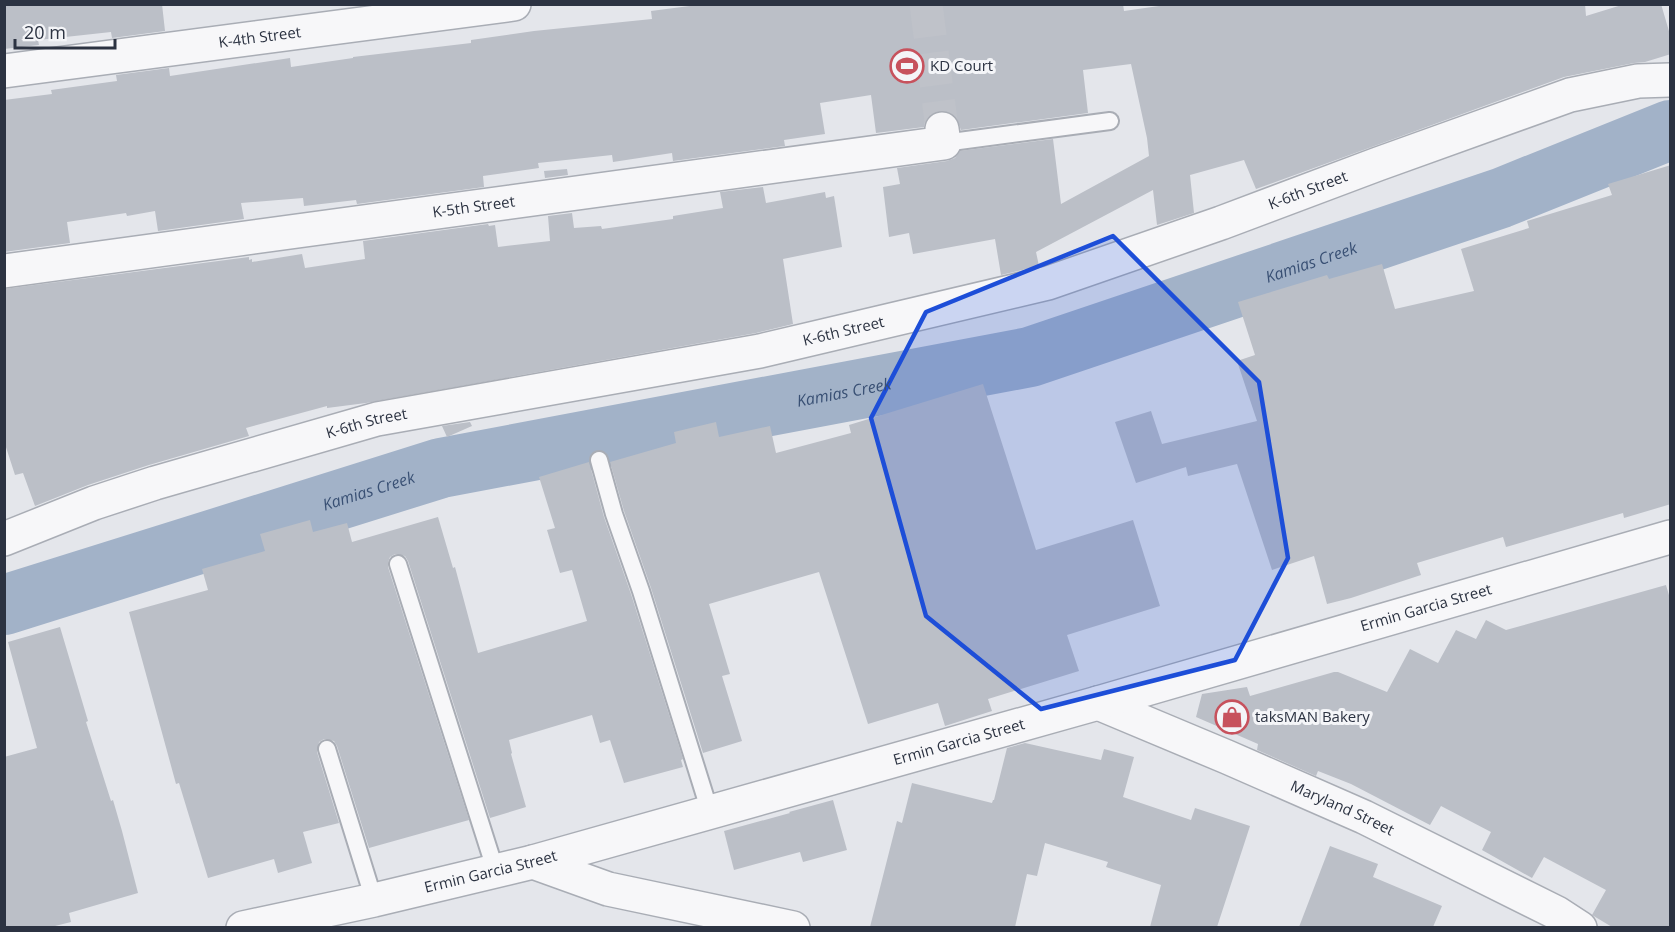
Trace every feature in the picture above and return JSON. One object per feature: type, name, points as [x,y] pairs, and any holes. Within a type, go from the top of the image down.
[{"type":"street","name":"K-4th Street","points":[[4,71],[514,4]]},
{"type":"street","name":"K-6th Street","points":[[4,539],[94,503],[155,483],[378,419],[760,351],[1048,283],[1221,223],[1570,95],[1638,81],[1671,80]]},
{"type":"street","name":"K-5th Street","points":[[4,271],[943,136]]},
{"type":"street","name":"Ermin Garcia Street","points":[[243,927],[374,900],[533,862],[1098,703],[1671,537]]},
{"type":"street","name":"Maryland Street","points":[[1098,703],[1364,818],[1557,913],[1580,927]]},
{"type":"street","points":[[533,862],[608,889],[793,927]]},
{"type":"lane","points":[[943,136],[1110,121]]},
{"type":"lane","points":[[599,460],[614,514],[641,591],[710,812]]},
{"type":"lane","points":[[398,564],[496,872]]},
{"type":"lane","points":[[327,748],[374,900]]},
{"type":"highlighted area","points":[[1113,236],[1259,382],[1288,558],[1235,660],[1041,709],[926,616],[871,418],[926,312]]},
{"type":"building","points":[[4,4],[162,4],[165,31],[112,38],[111,32],[38,40],[39,45],[4,49]]},
{"type":"building","points":[[705,4],[1123,4],[1124,11],[1173,4],[1585,4],[1586,16],[1625,4],[1661,4],[1671,38],[1671,54],[1645,62],[1564,77],[1256,189],[1244,160],[1190,175],[1194,213],[1157,225],[1153,190],[1036,252],[1039,266],[1001,275],[995,239],[913,254],[909,233],[889,237],[883,187],[900,184],[897,168],[947,161],[955,158],[960,151],[1053,139],[1061,204],[1149,156],[1131,64],[1083,70],[1088,113],[961,130],[956,117],[948,111],[940,110],[930,115],[924,127],[876,133],[871,95],[820,103],[825,134],[784,140],[785,146],[673,161],[672,153],[613,162],[612,155],[538,163],[539,168],[483,176],[484,187],[357,204],[356,200],[304,206],[303,198],[241,203],[244,219],[158,231],[155,211],[127,216],[126,213],[67,222],[70,243],[4,252],[4,100],[52,94],[51,90],[117,81],[116,75],[169,68],[170,76],[290,58],[291,67],[471,43],[471,40],[534,31],[652,19],[651,11]]},
{"type":"building","points":[[1671,165],[1671,504],[1624,518],[1623,513],[1506,547],[1503,537],[1417,563],[1421,575],[1327,604],[1314,556],[1272,570],[1237,464],[1188,476],[1186,467],[1136,483],[1115,422],[1151,411],[1162,444],[1257,421],[1237,361],[1255,355],[1238,302],[1327,275],[1329,279],[1382,264],[1395,309],[1474,291],[1461,249],[1529,228],[1527,221],[1612,195],[1608,184]]},
{"type":"building","points":[[567,169],[568,175],[545,178],[544,171]]},
{"type":"building","points":[[763,187],[766,203],[825,192],[826,198],[834,196],[842,247],[783,259],[793,324],[756,333],[366,403],[327,408],[327,406],[246,428],[249,436],[149,465],[88,485],[35,506],[23,473],[15,475],[4,441],[4,289],[249,257],[252,262],[302,254],[305,268],[365,259],[363,241],[488,224],[489,226],[495,225],[498,247],[550,241],[548,216],[572,213],[574,228],[601,226],[602,229],[673,219],[673,216],[723,208],[720,192]]},
{"type":"building","points":[[983,384],[1036,550],[1133,520],[1160,606],[1067,635],[1079,671],[988,699],[992,711],[945,726],[938,703],[868,724],[819,572],[709,604],[730,674],[722,676],[742,741],[703,753],[610,462],[676,443],[674,432],[716,422],[719,437],[770,426],[776,453],[851,433],[849,425]]},
{"type":"building","points":[[470,422],[472,426],[447,437],[442,426]]},
{"type":"building","points":[[589,462],[604,517],[683,759],[681,760],[683,767],[624,783],[610,740],[600,743],[592,715],[509,740],[526,807],[490,818],[408,561],[405,556],[395,554],[390,557],[388,567],[469,820],[369,848],[337,746],[334,741],[324,739],[319,742],[317,752],[339,823],[303,832],[312,863],[278,873],[274,859],[208,878],[179,783],[176,784],[129,612],[208,590],[202,569],[265,551],[260,534],[310,520],[313,532],[347,523],[352,542],[438,517],[453,568],[455,567],[478,653],[587,621],[572,570],[560,573],[547,530],[555,528],[539,477]]},
{"type":"building","points":[[1666,585],[1671,602],[1671,927],[1612,927],[1592,915],[1606,890],[1544,857],[1532,878],[1482,850],[1491,832],[1441,806],[1430,825],[1351,784],[1318,771],[1316,776],[1257,750],[1258,744],[1196,717],[1202,694],[1247,687],[1250,696],[1334,672],[1387,692],[1410,649],[1438,663],[1456,630],[1476,639],[1486,620],[1506,630]]},
{"type":"building","points":[[60,627],[88,721],[86,722],[111,801],[113,800],[138,893],[69,913],[71,922],[51,927],[4,927],[4,757],[37,748],[8,642]]},
{"type":"building","points":[[1025,743],[1101,760],[1104,749],[1134,757],[1123,797],[1191,820],[1195,808],[1250,826],[1217,927],[1150,927],[1161,885],[1106,867],[1108,862],[1045,843],[1037,876],[1027,874],[1015,927],[870,927],[897,821],[902,823],[912,783],[992,803],[1007,748]]},
{"type":"building","points":[[833,800],[847,850],[803,862],[800,852],[734,870],[724,831]]},
{"type":"building","points":[[1330,846],[1378,864],[1373,877],[1442,906],[1433,927],[1299,927]]},
{"type":"waterway","name":"Kamias Creek","points":[[4,605],[441,468],[1030,357],[1501,198],[1670,130]]},
{"type":"tunnel","points":[[926,4],[942,129]]},
{"type":"place","name":"KD Court","points":[[907,66]]},
{"type":"place","name":"taksMAN Bakery","points":[[1232,717]]}]
